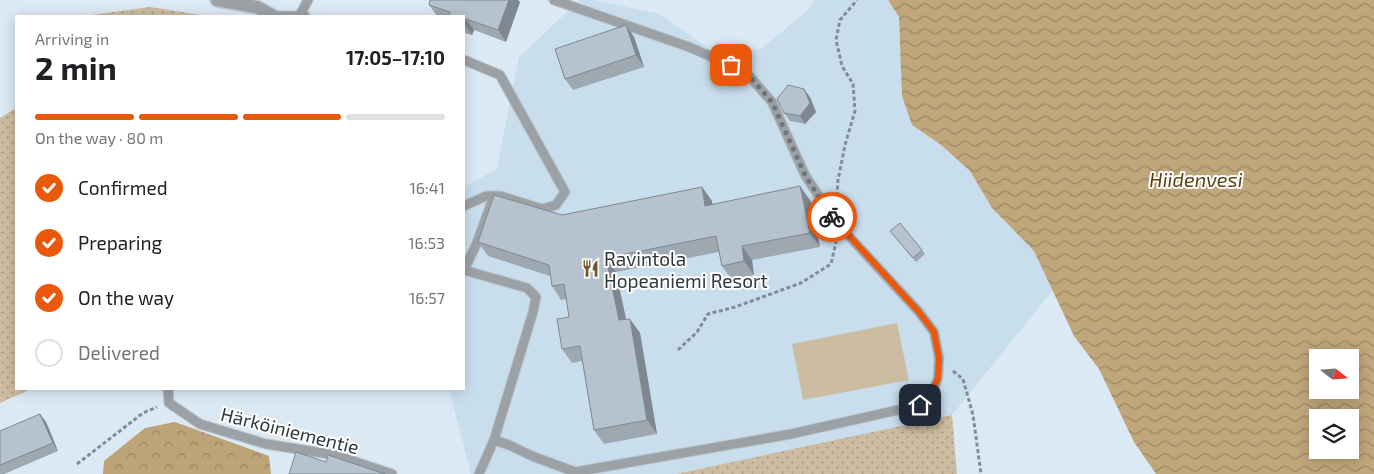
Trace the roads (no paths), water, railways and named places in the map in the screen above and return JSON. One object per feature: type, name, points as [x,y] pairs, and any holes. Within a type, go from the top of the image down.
[{"type":"street","points":[[218,0],[257,7],[270,15]]},
{"type":"lane","points":[[303,15],[308,0]]},
{"type":"lane","points":[[494,440],[575,472],[791,434],[920,405],[931,395],[938,378],[939,358],[934,332],[919,312],[836,222],[805,175],[772,102],[745,71],[688,47],[554,0]]},
{"type":"lane","points":[[465,60],[500,75],[565,192],[556,205],[542,209],[501,196],[486,196],[465,206]]},
{"type":"lane","points":[[465,268],[494,196]]},
{"type":"lane","points":[[465,270],[526,288],[536,297],[494,440],[479,474]]},
{"type":"lane","name":"Härköiniementie","points":[[168,390],[169,403],[200,424],[266,444],[335,455],[392,474]]},
{"type":"water","name":"Hiidenvesi","points":[[888,0],[1374,0],[1374,474],[1156,474],[1134,442],[1099,369],[1074,336],[1034,251],[992,208],[970,171],[940,144],[912,125],[902,96],[899,17]]},
{"type":"place","name":"Ravintola Hopeaniemi Resort","points":[[590,269]]}]
